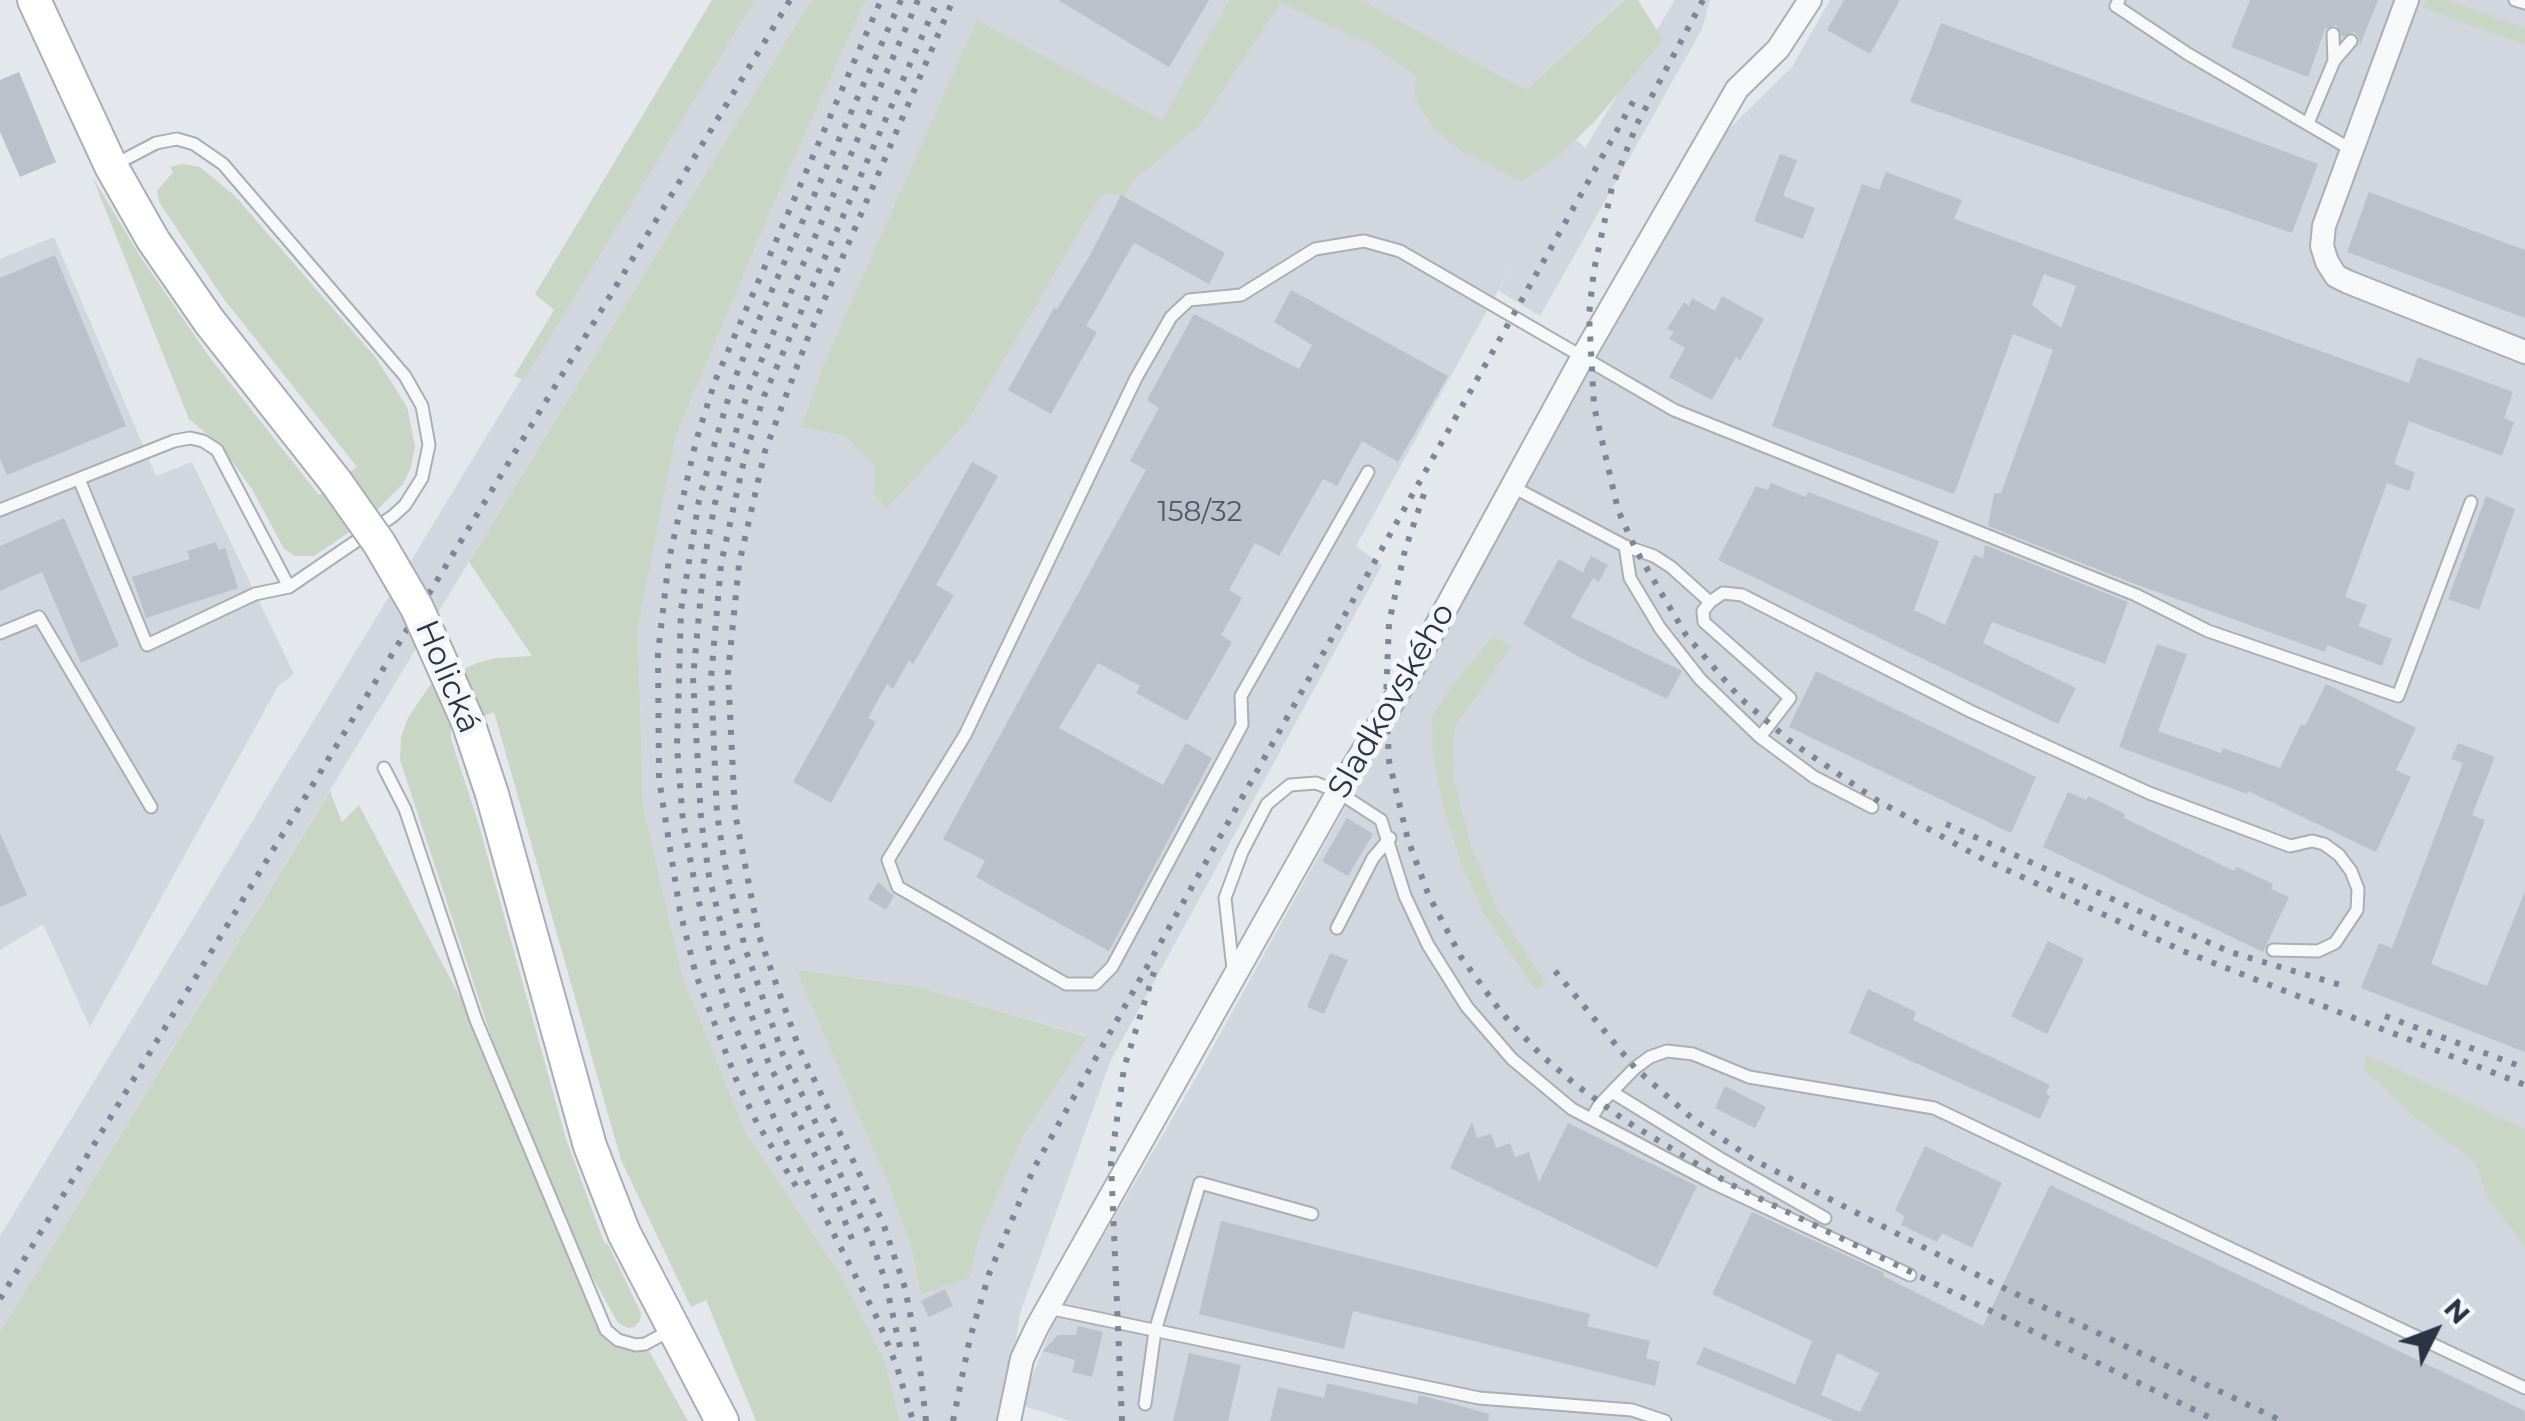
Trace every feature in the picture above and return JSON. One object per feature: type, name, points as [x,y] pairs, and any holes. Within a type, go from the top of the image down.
[{"type":"street","name":"Holická","points":[[34,0],[111,166],[178,278],[336,482],[379,544],[411,597],[450,676],[492,794],[590,1146],[624,1233],[722,1421]]},
{"type":"street","name":"Sladkovského","points":[[1009,1421],[1022,1359],[1048,1308],[1338,792],[1416,665],[1582,358],[1737,89],[1778,49],[1810,0]]},
{"type":"street","points":[[2406,0],[2324,226],[2322,246],[2336,276],[2525,352]]},
{"type":"lane","points":[[2118,0],[2116,6],[2188,54],[2352,150]]},
{"type":"lane","points":[[2515,0],[2525,4]]},
{"type":"lane","points":[[2333,34],[2334,61]]},
{"type":"lane","points":[[2308,124],[2334,61],[2351,41]]},
{"type":"lane","points":[[79,479],[147,645],[256,594],[289,587],[393,516],[422,478],[429,445],[422,406],[395,362],[242,183],[215,157],[186,140],[167,139],[111,166]]},
{"type":"lane","points":[[1368,472],[1241,696],[1242,725],[1112,967],[1095,984],[1066,984],[898,887],[888,860],[966,735],[1136,378],[1171,317],[1189,300],[1241,294],[1314,249],[1364,241],[1400,251],[1674,410],[2136,595],[2208,631],[2398,696],[2471,502]]},
{"type":"lane","points":[[0,510],[174,441],[203,440],[217,450],[289,587]]},
{"type":"lane","points":[[1512,487],[1625,546],[1654,556],[1671,566],[1710,602]]},
{"type":"lane","points":[[1625,546],[1630,578],[1660,628],[1700,679],[1760,737],[1814,777],[1872,807]]},
{"type":"lane","points":[[1760,737],[1790,698],[1704,622],[1702,612],[1723,593],[1742,595],[1970,711],[2149,794],[2290,846],[2312,841],[2324,844],[2339,855],[2350,871],[2358,889],[2358,910],[2335,943],[2318,950],[2274,950]]},
{"type":"lane","points":[[0,633],[39,617],[151,807]]},
{"type":"lane","points":[[384,768],[405,809],[476,1020],[606,1330],[618,1340],[636,1345],[674,1329]]},
{"type":"lane","points":[[1234,978],[1226,898],[1242,852],[1267,804],[1290,786],[1316,782],[1381,820],[1428,944],[1467,1006],[1512,1060],[1572,1109],[1712,1182],[1910,1275]]},
{"type":"lane","points":[[1336,928],[1372,858],[1390,838]]},
{"type":"lane","points":[[1591,1119],[1612,1092],[1650,1056],[1667,1051],[1693,1054],[1749,1076],[1934,1108],[2525,1388]]},
{"type":"lane","points":[[1612,1092],[1826,1218]]},
{"type":"lane","points":[[1145,1404],[1155,1331],[1200,1182],[1312,1214]]},
{"type":"lane","points":[[1048,1308],[1479,1398],[1632,1410],[1665,1421]]},
{"type":"shaded area","points":[[752,0],[811,0],[0,1332],[0,1236]]},
{"type":"shaded area","points":[[866,0],[1623,0],[1526,90],[1585,148],[1675,0],[1710,0],[1702,29],[1540,316],[1499,291],[1513,264],[1356,546],[1382,565],[1110,1062],[1020,1313],[1004,1421],[900,1421],[885,1361],[840,1274],[746,1132],[683,978],[643,805],[638,627],[676,436],[772,208]],"holes":[[[797,969],[923,988],[1086,1036],[1023,1137],[979,1237],[970,1278],[921,1293],[911,1248],[889,1186]]]},
{"type":"shaded area","points":[[1830,0],[2525,0],[2525,1421],[1071,1421],[1021,1405],[1054,1321],[1197,1076],[1450,617],[1726,132],[1792,67]]},
{"type":"shaded area","points":[[54,237],[156,476],[192,462],[294,674],[278,686],[90,1027],[43,924],[0,950],[0,259]]},
{"type":"green space","points":[[712,0],[755,0],[524,380],[514,376],[554,310],[535,294]]},
{"type":"green space","points":[[811,0],[866,0],[772,208],[676,436],[638,627],[643,805],[683,978],[746,1132],[840,1274],[885,1361],[900,1421],[756,1421],[706,1300],[691,1307],[621,1160],[494,712],[451,728],[451,739],[478,822],[566,1139],[604,1242],[641,1313],[634,1327],[618,1323],[589,1271],[492,1039],[400,760],[401,737],[408,718],[430,685],[477,663],[532,656],[469,562]]},
{"type":"green space","points":[[1229,0],[1361,0],[1526,90],[1624,0],[1638,0],[1663,40],[1595,121],[1562,153],[1522,182],[1461,151],[1434,129],[1415,99],[1416,76],[1375,47],[1281,3],[1200,125],[1134,180],[1125,196],[1102,193],[969,419],[886,509],[874,493],[874,464],[845,436],[801,427],[826,359],[977,20],[1162,120]]},
{"type":"green space","points":[[2426,0],[2447,0],[2525,28],[2525,45],[2423,8]]},
{"type":"green space","points":[[170,167],[200,167],[235,196],[376,358],[407,407],[415,446],[403,484],[367,520],[314,556],[295,556],[284,549],[252,489],[220,445],[189,419],[92,176],[140,256],[208,355],[319,495],[357,467],[223,298],[159,202],[157,191],[173,172]]},
{"type":"green space","points":[[1492,637],[1512,646],[1456,725],[1454,780],[1471,846],[1497,908],[1547,985],[1535,989],[1482,910],[1460,860],[1433,755],[1432,717]]},
{"type":"green space","points":[[330,791],[342,822],[359,805],[492,1058],[606,1330],[645,1344],[688,1421],[0,1421],[0,1332]]},
{"type":"green space","points":[[796,969],[923,988],[1087,1037],[1023,1137],[979,1237],[970,1278],[921,1294],[911,1248],[889,1186]]},
{"type":"green space","points":[[2367,1055],[2525,1129],[2525,1247],[2487,1196],[2474,1161],[2415,1117],[2364,1069]]},
{"type":"building","points":[[1058,0],[1209,0],[1169,67]]},
{"type":"building","points":[[1844,0],[1900,0],[1870,54],[1827,30]]},
{"type":"building","points":[[2250,0],[2378,0],[2360,45],[2354,32],[2342,37],[2336,25],[2325,29],[2308,77],[2231,47]]},
{"type":"building","points":[[1941,23],[2318,164],[2292,233],[1910,102]]},
{"type":"building","points":[[19,72],[56,162],[20,177],[0,132],[0,80]]},
{"type":"building","points":[[1780,154],[1797,160],[1783,196],[1815,208],[1803,239],[1754,221]]},
{"type":"building","points":[[1886,172],[1962,200],[1954,219],[2409,383],[2418,357],[2513,392],[2504,418],[2514,422],[2502,456],[2409,421],[2394,464],[2415,473],[2409,491],[2387,483],[2345,597],[2367,605],[2358,626],[2392,639],[2382,666],[2327,645],[2325,652],[1988,526],[1994,494],[2001,493],[2053,350],[2013,334],[1954,494],[1772,426],[1862,184],[1879,190]],"holes":[[[2044,274],[2076,286],[2061,328],[2032,305]]]},
{"type":"building","points":[[2369,192],[2525,250],[2525,318],[2347,252]]},
{"type":"building","points":[[1121,195],[1225,253],[1209,284],[1134,243],[1086,326],[1097,332],[1051,414],[1008,390],[1054,308],[1057,309],[1089,257]]},
{"type":"building","points":[[55,255],[126,426],[7,475],[0,459],[0,278]]},
{"type":"building","points":[[1291,290],[1448,376],[1398,462],[1362,441],[1337,486],[1323,479],[1279,556],[1255,543],[1229,590],[1242,598],[1221,635],[1232,642],[1187,721],[1136,693],[1140,686],[1098,663],[1059,728],[1163,785],[1186,743],[1212,758],[1109,951],[976,877],[985,861],[943,839],[1146,470],[1130,461],[1159,408],[1147,400],[1194,314],[1299,369],[1312,345],[1274,322]]},
{"type":"building","points":[[1722,296],[1764,319],[1740,361],[1736,357],[1712,400],[1669,377],[1685,348],[1669,339],[1674,332],[1667,329],[1684,302],[1689,306],[1692,298],[1715,311]]},
{"type":"building","points":[[972,462],[998,476],[936,585],[954,595],[913,664],[909,660],[893,689],[887,684],[868,718],[876,722],[831,803],[793,782]]},
{"type":"building","points":[[1771,483],[1806,497],[1808,492],[1939,541],[1914,610],[1945,625],[1974,555],[1983,558],[1985,545],[2128,602],[2105,664],[1992,622],[1983,643],[2076,688],[2058,724],[1718,560],[1756,486],[1768,490]]},
{"type":"building","points":[[2486,496],[2515,509],[2479,610],[2448,599]]},
{"type":"building","points":[[64,518],[119,646],[81,663],[42,572],[0,591],[0,546]]},
{"type":"building","points":[[216,542],[219,550],[225,548],[238,588],[146,618],[132,577],[190,559],[187,551]]},
{"type":"building","points":[[1591,556],[1608,565],[1599,582],[1593,578],[1571,617],[1682,671],[1667,699],[1579,657],[1523,624],[1559,559],[1585,574]]},
{"type":"building","points":[[2157,644],[2187,654],[2158,731],[2221,753],[2223,748],[2280,768],[2326,684],[2416,728],[2396,770],[2411,777],[2376,852],[2248,791],[2247,794],[2119,747]]},
{"type":"building","points":[[1816,671],[2036,777],[2011,833],[1789,727]]},
{"type":"building","points":[[2458,743],[2495,757],[2472,815],[2485,820],[2431,964],[2487,986],[2525,891],[2525,1052],[2361,988],[2379,943],[2392,948],[2463,763],[2451,759]]},
{"type":"building","points":[[2068,792],[2086,800],[2089,796],[2125,814],[2124,818],[2234,871],[2237,867],[2273,884],[2271,889],[2289,897],[2263,952],[2043,847]]},
{"type":"building","points":[[1347,818],[1373,834],[1348,876],[1322,861]]},
{"type":"building","points":[[0,833],[27,895],[0,907]]},
{"type":"building","points":[[878,882],[894,896],[886,910],[868,899]]},
{"type":"building","points":[[2048,941],[2084,959],[2047,1034],[2011,1016]]},
{"type":"building","points":[[1330,953],[1348,960],[1324,1014],[1307,1007]]},
{"type":"building","points":[[1868,989],[1916,1012],[1913,1020],[2050,1085],[2046,1093],[2050,1096],[2040,1119],[1849,1033]]},
{"type":"building","points":[[1725,1086],[1766,1107],[1755,1128],[1715,1108]]},
{"type":"building","points":[[1472,1122],[1477,1138],[1491,1134],[1496,1148],[1510,1143],[1515,1157],[1529,1152],[1539,1182],[1568,1123],[1697,1186],[1657,1268],[1450,1168]]},
{"type":"building","points":[[1925,1146],[2002,1183],[1972,1248],[1942,1233],[1937,1242],[1901,1225],[1905,1217],[1895,1210]]},
{"type":"building","points":[[2050,1185],[2525,1411],[2525,1421],[1834,1421],[1696,1364],[1704,1347],[1795,1384],[1812,1341],[1712,1294],[1752,1212],[1884,1273],[1883,1276],[1983,1326]],"holes":[[[1837,1353],[1879,1373],[1860,1412],[1821,1395]]]},
{"type":"building","points":[[1221,1221],[1590,1314],[1587,1326],[1650,1341],[1646,1358],[1660,1362],[1655,1386],[1353,1311],[1344,1349],[1199,1314]]},
{"type":"building","points":[[945,1289],[953,1306],[929,1317],[921,1301]]},
{"type":"building","points":[[1078,1326],[1103,1332],[1092,1377],[1072,1372],[1075,1360],[1043,1351],[1058,1335],[1076,1335]]},
{"type":"building","points":[[1189,1353],[1241,1365],[1228,1421],[1173,1421]]},
{"type":"building","points":[[1327,1383],[1417,1404],[1419,1395],[1489,1414],[1488,1421],[1270,1421],[1278,1387],[1324,1398]]},
{"type":"railway","points":[[0,1299],[790,0]]},
{"type":"railway","points":[[796,1186],[757,1123],[736,1079],[696,975],[680,911],[659,779],[658,653],[669,559],[696,441],[715,381],[881,0]]},
{"type":"railway","points":[[901,0],[760,317],[733,383],[716,439],[699,500],[681,610],[677,747],[683,822],[709,949],[727,1007],[774,1118],[878,1320],[913,1421]]},
{"type":"railway","points":[[852,1239],[831,1187],[769,1064],[726,945],[709,876],[701,819],[693,678],[704,562],[715,503],[748,391],[918,0]]},
{"type":"railway","points":[[900,1347],[885,1280],[869,1234],[783,1055],[745,948],[717,814],[711,678],[721,564],[745,456],[764,396],[938,0]]},
{"type":"railway","points":[[926,1421],[905,1288],[883,1223],[799,1048],[759,936],[735,813],[728,673],[739,564],[765,451],[807,340],[953,0]]},
{"type":"railway","points":[[1703,0],[1637,124],[1612,187],[1594,270],[1589,315],[1594,406],[1618,510],[1636,550],[1686,635],[1740,698],[1790,741],[1878,801],[1981,858],[2183,951],[2525,1085]]},
{"type":"railway","points":[[953,1421],[970,1338],[989,1274],[1034,1168],[1638,93]]},
{"type":"railway","points":[[1424,494],[1405,550],[1389,623],[1389,761],[1408,840],[1429,896],[1461,957],[1501,1012],[1576,1085],[1626,1121],[1730,1184],[2217,1421]]},
{"type":"railway","points":[[1946,824],[2230,952],[2344,986]]},
{"type":"railway","points":[[1555,971],[1635,1068],[1693,1119],[1754,1160],[1991,1282],[2282,1421]]},
{"type":"railway","points":[[1122,1421],[1111,1163],[1124,1068],[1154,972]]},
{"type":"railway","points":[[2385,1016],[2525,1068]]}]
